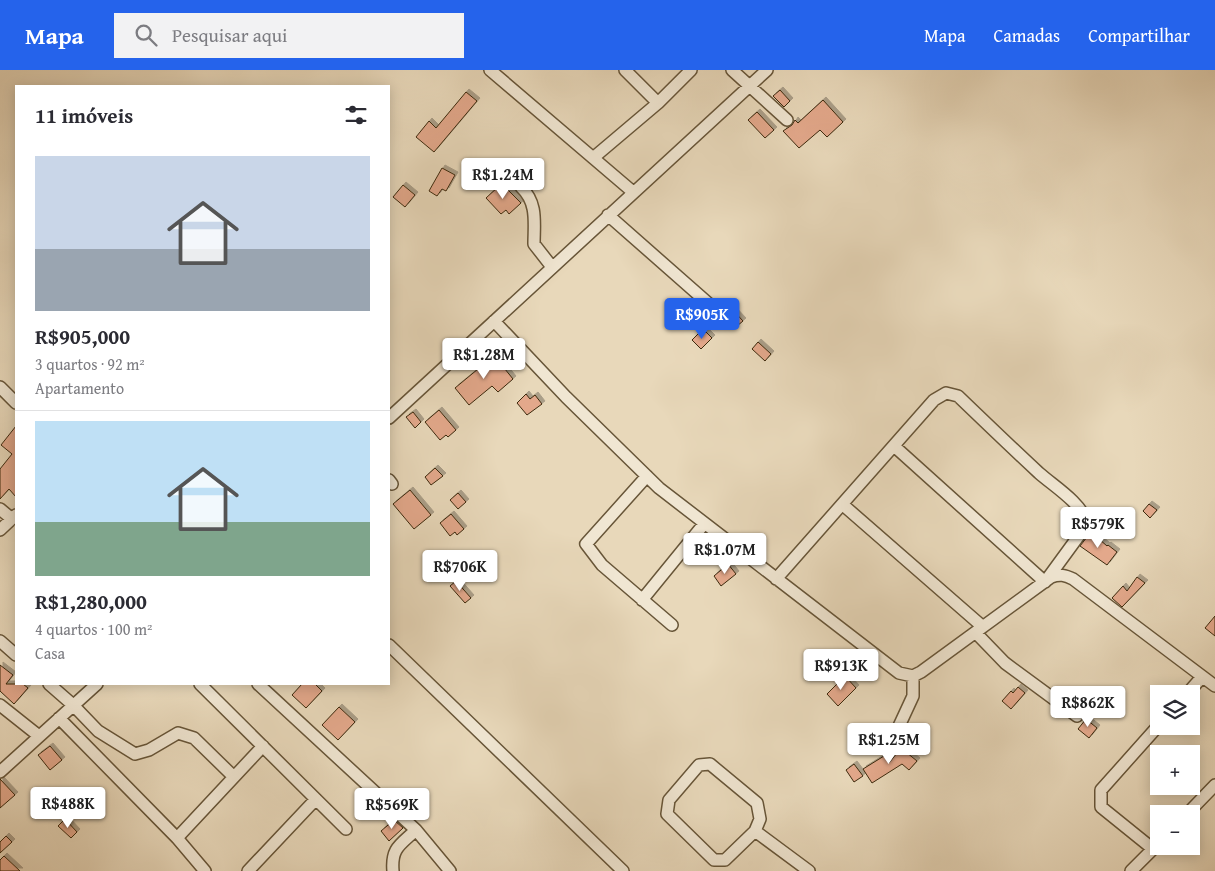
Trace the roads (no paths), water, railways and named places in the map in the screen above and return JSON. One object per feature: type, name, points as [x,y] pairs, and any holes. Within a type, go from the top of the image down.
[{"type":"street","points":[[490,70],[633,192]]},
{"type":"street","points":[[625,70],[658,103]]},
{"type":"street","points":[[593,158],[658,103],[691,70]]},
{"type":"street","points":[[732,70],[787,120]]},
{"type":"street","points":[[390,417],[767,70]]},
{"type":"street","points":[[521,187],[527,192],[533,206],[535,217],[534,244],[552,267]]},
{"type":"street","points":[[608,215],[717,311]]},
{"type":"street","points":[[494,321],[566,397],[659,488],[899,673],[913,676],[1058,574],[1073,579],[1215,686]]},
{"type":"street","points":[[0,387],[15,402]]},
{"type":"street","points":[[776,579],[934,400],[946,393],[958,396],[1085,515],[1087,522],[1083,530],[1045,582]]},
{"type":"street","points":[[894,446],[1045,582]]},
{"type":"street","points":[[647,476],[586,544],[602,566],[672,625]]},
{"type":"street","points":[[842,504],[979,630],[1005,664],[1077,716]]},
{"type":"street","points":[[0,509],[14,517],[0,530]]},
{"type":"street","points":[[642,600],[704,524]]},
{"type":"street","points":[[0,641],[15,654]]},
{"type":"street","points":[[390,646],[623,871]]},
{"type":"street","points":[[888,750],[913,696],[913,676]]},
{"type":"street","points":[[1195,685],[1202,677]]},
{"type":"street","points":[[50,685],[98,730],[135,754],[149,750],[178,733],[194,738],[234,777]]},
{"type":"street","points":[[0,772],[96,685]]},
{"type":"street","points":[[201,685],[346,829]]},
{"type":"street","points":[[259,685],[416,830],[450,871]]},
{"type":"street","points":[[0,705],[39,736]]},
{"type":"street","points":[[59,718],[177,838],[205,871]]},
{"type":"street","points":[[1150,735],[1101,790],[1101,807],[1150,842]]},
{"type":"street","points":[[177,838],[262,746]]},
{"type":"street","points":[[710,764],[757,803],[760,820],[755,831],[725,860],[714,860],[667,814],[669,800],[699,765],[710,764]]},
{"type":"street","points":[[1196,805],[1215,785]]},
{"type":"street","points":[[248,871],[316,799]]},
{"type":"street","points":[[393,871],[393,854],[416,830]]},
{"type":"street","points":[[755,831],[807,871]]},
{"type":"street","points":[[1131,871],[1150,852]]}]
